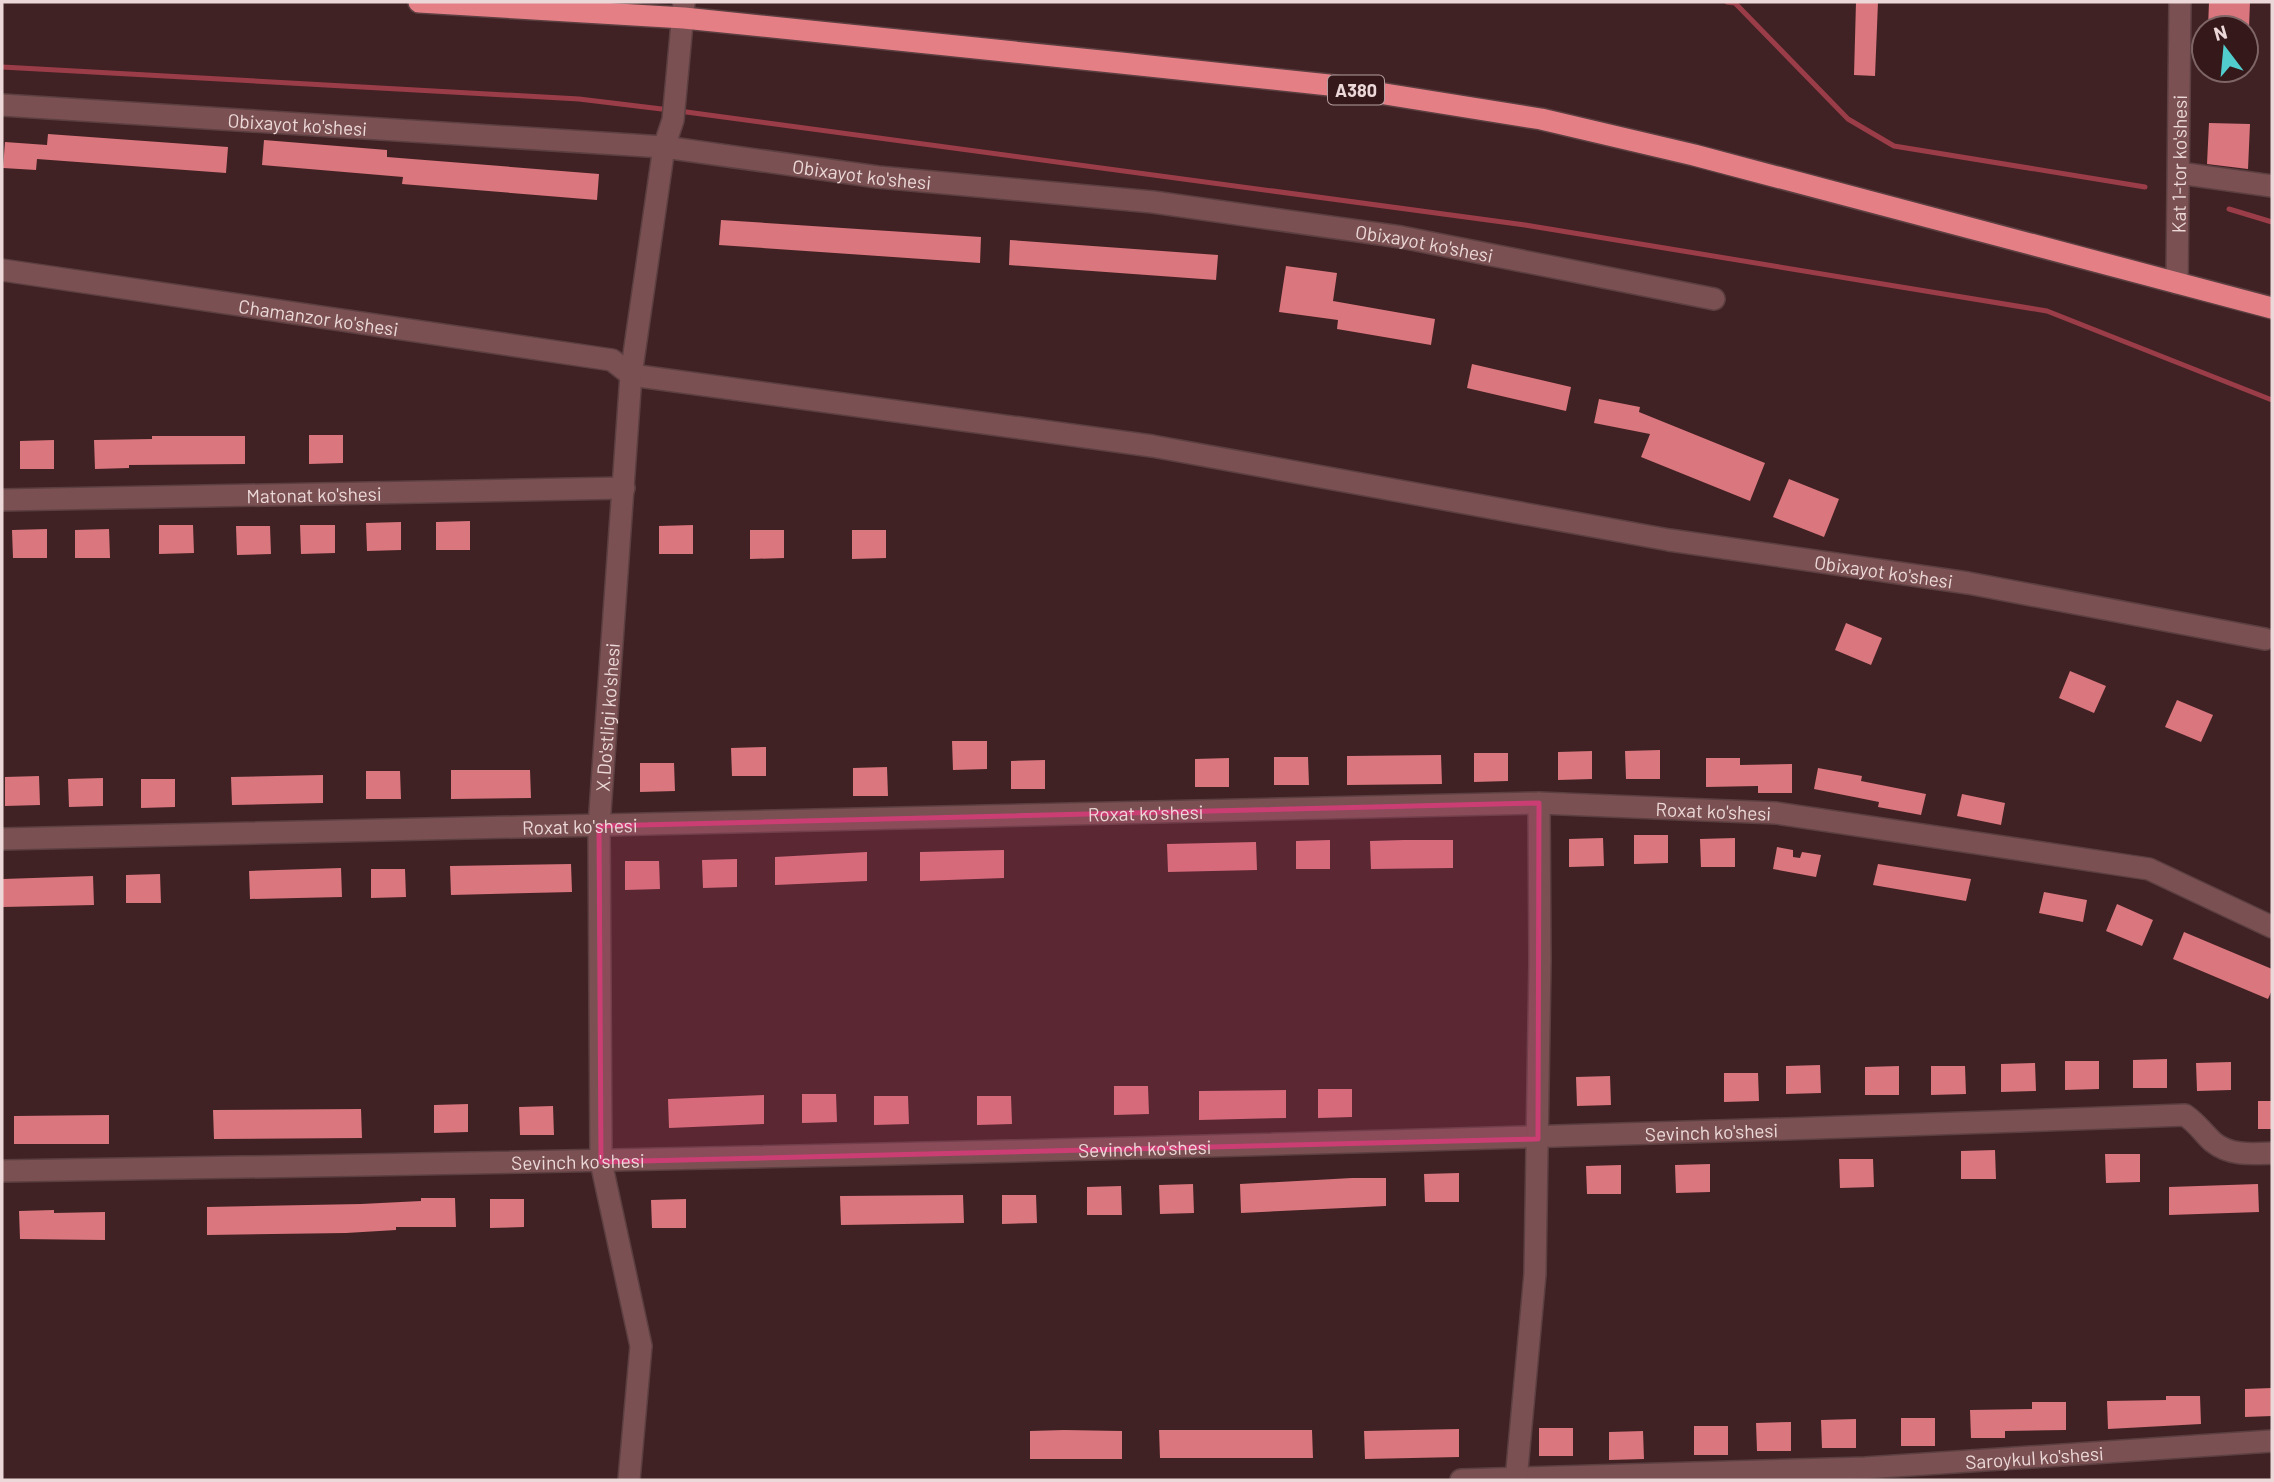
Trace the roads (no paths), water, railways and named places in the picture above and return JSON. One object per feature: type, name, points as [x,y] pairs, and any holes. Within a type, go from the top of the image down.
[{"type":"highway","name":"A380","points":[[419,2],[684,10],[1329,85],[1541,119],[1694,155],[2272,308]]},
{"type":"street","name":"Kat 1-tor ko'shesi","points":[[2177,283],[2180,2]]},
{"type":"street","name":"X.Do'stligi ko'shesi","points":[[628,1480],[641,1346],[601,1162],[599,826],[631,375],[664,147],[673,120],[684,10]]},
{"type":"street","name":"Obixayot ko'shesi","points":[[2,105],[664,147],[878,177],[1153,202],[1401,237],[1714,299]]},
{"type":"street","points":[[2179,173],[2272,186]]},
{"type":"street","name":"Chamanzor ko'shesi","points":[[2,270],[612,360],[631,375]]},
{"type":"street","name":"Obixayot ko'shesi","points":[[631,375],[1152,446],[1669,540],[1968,583],[2265,639]]},
{"type":"street","name":"Matonat ko'shesi","points":[[2,500],[624,488]]},
{"type":"street","points":[[1516,1480],[1535,1274],[1539,803]]},
{"type":"street","name":"Roxat ko'shesi","points":[[2,839],[1539,803],[1776,813],[2149,869],[2272,927]]},
{"type":"street","name":"Sevinch ko'shesi","points":[[2,1171],[601,1162],[1538,1139],[2185,1115],[2202,1127],[2213,1141],[2233,1153],[2272,1153]]},
{"type":"street","name":"Saroykul ko'shesi","points":[[1461,1480],[1865,1468],[2272,1441]]},
{"type":"waterway","points":[[1727,2],[1735,3],[1848,119],[1894,146],[2145,187]]},
{"type":"waterway","points":[[2,67],[579,99],[670,110]]},
{"type":"waterway","points":[[679,111],[1525,225],[2047,311],[2272,400]]},
{"type":"waterway","points":[[2229,209],[2272,222]]}]
